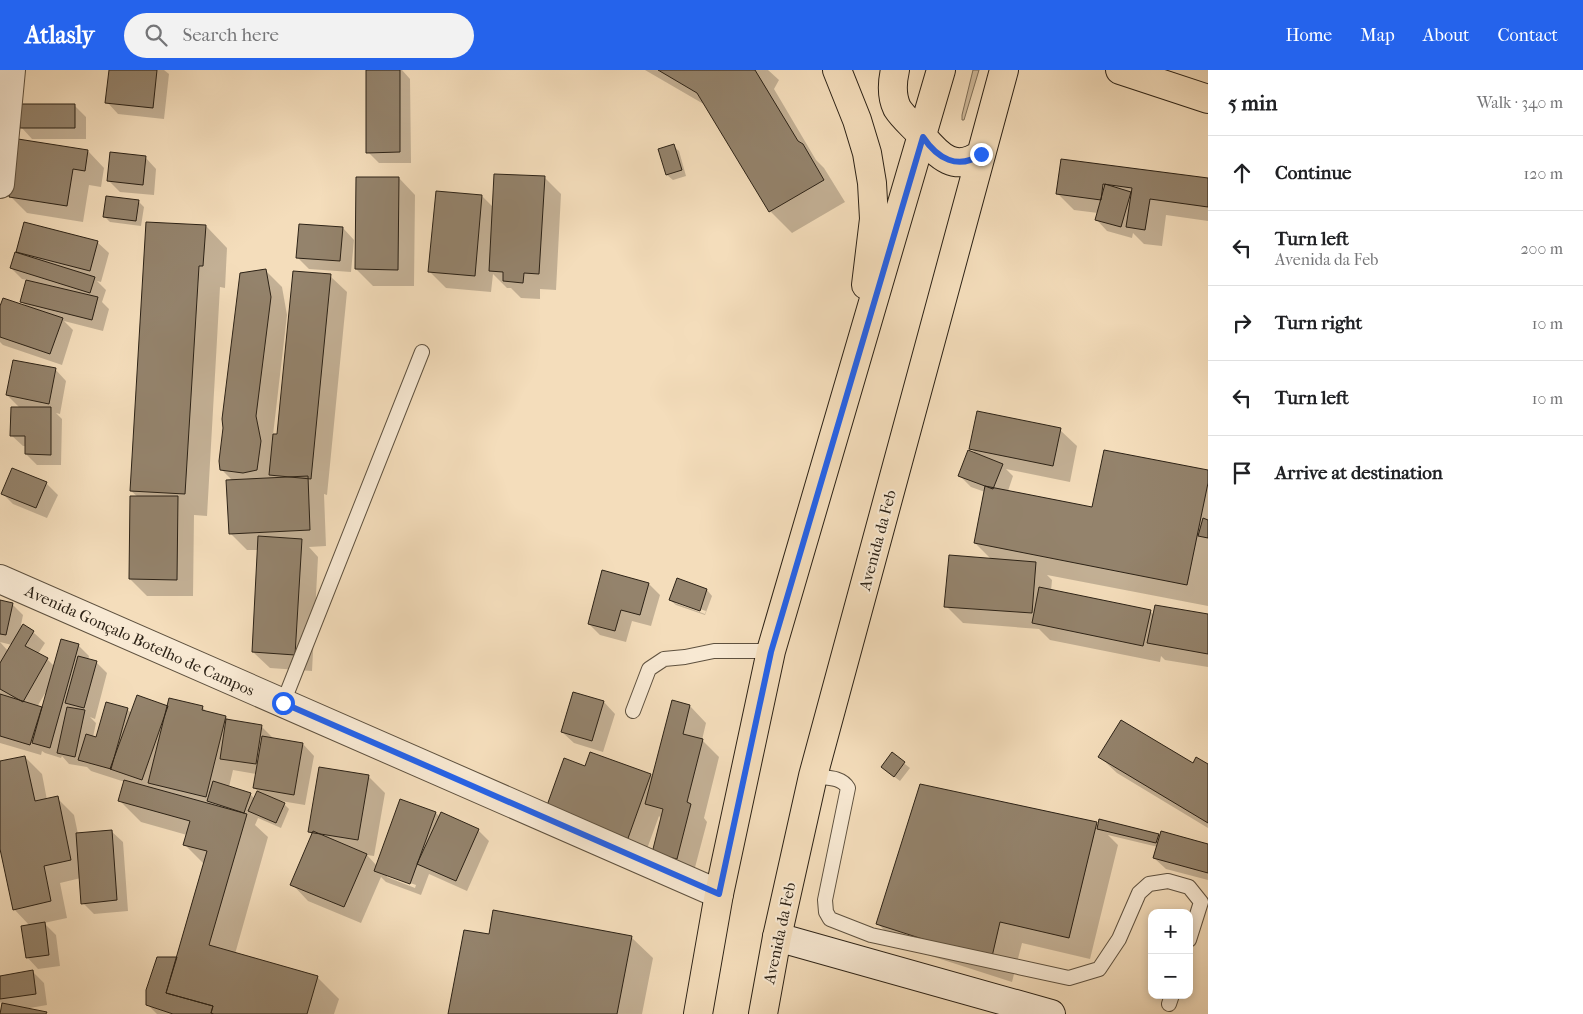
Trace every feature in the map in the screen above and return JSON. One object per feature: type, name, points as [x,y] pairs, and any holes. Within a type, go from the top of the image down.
[{"type":"main road","points":[[837,70],[867,153],[872,183],[874,219],[858,358]]},
{"type":"main road","points":[[895,70],[892,87],[896,107],[930,147],[946,160],[969,161],[981,154]]},
{"type":"main road","points":[[698,1014],[719,894],[771,652],[923,137],[941,70]]},
{"type":"main road","name":"Avenida da Feb","points":[[763,1014],[777,937],[812,776],[1004,70]]},
{"type":"main road","points":[[1120,70],[1208,99]]},
{"type":"street","points":[[0,184],[11,70]]},
{"type":"street","name":"Avenida Gonçalo Botelho de Campos","points":[[0,579],[719,894]]},
{"type":"street","points":[[777,937],[1051,1014]]},
{"type":"lane","points":[[283,703],[422,352]]},
{"type":"lane","points":[[633,711],[649,669],[664,659],[714,651],[771,652]]},
{"type":"lane","points":[[812,776],[840,779],[845,782],[848,788],[825,900],[826,912],[830,919],[871,935],[1069,978],[1099,970],[1119,939],[1140,893],[1149,884],[1168,881],[1189,886],[1201,902],[1193,927]]},
{"type":"shaded area","points":[[973,70],[979,70],[964,120],[962,120],[962,115]]},
{"type":"building","points":[[109,70],[157,70],[153,108],[105,103]]},
{"type":"building","points":[[366,70],[400,70],[400,152],[366,153]]},
{"type":"building","points":[[658,70],[755,70],[824,180],[769,212],[697,93]]},
{"type":"building","points":[[20,104],[75,104],[75,128],[20,128]]},
{"type":"building","points":[[18,139],[88,150],[85,171],[73,169],[67,206],[9,197]]},
{"type":"building","points":[[674,144],[682,170],[666,175],[658,149]]},
{"type":"building","points":[[110,152],[146,156],[143,185],[107,181]]},
{"type":"building","points":[[1061,159],[1208,178],[1208,207],[1150,199],[1145,230],[1126,227],[1132,188],[1103,184],[1101,200],[1056,194]]},
{"type":"building","points":[[494,174],[545,176],[539,274],[524,273],[523,283],[503,281],[503,272],[489,271]]},
{"type":"building","points":[[356,177],[399,177],[398,270],[355,269]]},
{"type":"building","points":[[1105,184],[1131,192],[1121,227],[1095,220]]},
{"type":"building","points":[[436,191],[482,195],[475,276],[428,272]]},
{"type":"building","points":[[106,196],[139,200],[136,221],[103,217]]},
{"type":"building","points":[[24,222],[98,241],[90,271],[16,252]]},
{"type":"building","points":[[146,222],[206,225],[203,266],[199,266],[185,494],[130,491]]},
{"type":"building","points":[[299,224],[343,227],[340,261],[296,258]]},
{"type":"building","points":[[15,252],[95,277],[90,293],[10,268]]},
{"type":"building","points":[[266,269],[271,297],[256,416],[261,441],[257,470],[243,473],[220,470],[222,419],[240,273]]},
{"type":"building","points":[[293,271],[331,274],[311,479],[269,475],[273,434],[277,434]]},
{"type":"building","points":[[26,280],[98,297],[92,320],[20,302]]},
{"type":"building","points":[[3,298],[63,318],[50,354],[0,337],[0,306]]},
{"type":"building","points":[[13,360],[56,368],[49,404],[6,395]]},
{"type":"building","points":[[11,407],[51,407],[51,455],[25,454],[25,436],[10,436]]},
{"type":"building","points":[[977,411],[1061,428],[1053,466],[969,449]]},
{"type":"building","points":[[968,450],[1003,464],[993,489],[958,476]]},
{"type":"building","points":[[1104,450],[1208,470],[1208,483],[1187,585],[974,543],[985,486],[1092,507]]},
{"type":"building","points":[[12,468],[47,482],[36,508],[1,494]]},
{"type":"building","points":[[308,476],[310,530],[229,534],[226,480]]},
{"type":"building","points":[[130,496],[178,496],[177,580],[129,579]]},
{"type":"building","points":[[1203,518],[1208,520],[1208,538],[1198,536]]},
{"type":"building","points":[[258,536],[302,539],[295,655],[252,652]]},
{"type":"building","points":[[949,555],[1036,562],[1032,613],[944,607]]},
{"type":"building","points":[[602,570],[649,583],[640,615],[621,610],[615,631],[588,624]]},
{"type":"building","points":[[677,578],[707,589],[700,611],[669,600]]},
{"type":"building","points":[[1039,587],[1151,610],[1143,646],[1032,623]]},
{"type":"building","points":[[0,600],[13,603],[6,635],[0,634]]},
{"type":"building","points":[[1155,605],[1208,614],[1208,654],[1147,643]]},
{"type":"building","points":[[23,624],[34,631],[25,646],[48,658],[23,702],[0,689],[0,663]]},
{"type":"building","points":[[61,639],[79,644],[50,748],[32,743]]},
{"type":"building","points":[[78,656],[97,661],[84,708],[65,703]]},
{"type":"building","points":[[573,692],[604,701],[592,741],[561,732]]},
{"type":"building","points":[[0,694],[42,707],[30,745],[0,736]]},
{"type":"building","points":[[137,695],[168,706],[142,780],[110,769]]},
{"type":"building","points":[[169,698],[203,706],[202,710],[226,716],[206,797],[148,783]]},
{"type":"building","points":[[672,700],[690,705],[683,734],[703,739],[687,802],[691,804],[677,859],[652,853],[663,809],[645,804]]},
{"type":"building","points":[[106,702],[128,708],[111,769],[78,760],[86,734],[96,737]]},
{"type":"building","points":[[67,707],[85,710],[75,757],[57,753]]},
{"type":"building","points":[[226,719],[262,725],[256,764],[220,759]]},
{"type":"building","points":[[1121,720],[1193,763],[1196,757],[1208,764],[1208,823],[1098,757]]},
{"type":"building","points":[[262,736],[303,743],[294,795],[253,788]]},
{"type":"building","points":[[590,752],[651,774],[627,841],[545,811],[564,758],[585,766]]},
{"type":"building","points":[[892,752],[905,762],[894,777],[881,767]]},
{"type":"building","points":[[25,756],[35,801],[58,796],[71,860],[44,866],[51,901],[13,910],[0,849],[0,761]]},
{"type":"building","points":[[319,767],[369,775],[358,840],[308,832]]},
{"type":"building","points":[[124,780],[247,814],[209,945],[318,976],[307,1014],[214,1014],[211,1013],[213,1006],[166,993],[207,851],[183,845],[190,821],[118,801]]},
{"type":"building","points":[[213,781],[251,793],[244,813],[207,801]]},
{"type":"building","points":[[920,784],[1097,822],[1069,938],[1000,922],[991,961],[876,924]]},
{"type":"building","points":[[257,791],[285,803],[276,823],[248,811]]},
{"type":"building","points":[[400,799],[436,812],[410,884],[374,871]]},
{"type":"building","points":[[441,812],[479,829],[456,881],[417,864]]},
{"type":"building","points":[[1099,819],[1159,834],[1156,843],[1097,829]]},
{"type":"building","points":[[112,830],[117,900],[81,904],[76,833]]},
{"type":"building","points":[[313,831],[367,854],[344,907],[290,885]]},
{"type":"building","points":[[1161,831],[1208,844],[1208,873],[1153,858]]},
{"type":"building","points":[[493,910],[632,936],[617,1014],[448,1014],[464,930],[489,934]]},
{"type":"building","points":[[45,922],[49,955],[26,958],[21,926]]},
{"type":"building","points":[[157,957],[177,957],[166,993],[213,1006],[211,1013],[213,1014],[173,1014],[146,1005],[146,990]]},
{"type":"building","points":[[33,970],[36,994],[0,999],[0,976]]},
{"type":"building","points":[[2,1003],[47,1012],[46,1014],[0,1014]]},
{"type":"route","points":[[283,703],[719,894],[771,652],[923,137],[930,147],[946,160],[969,161],[981,154]]}]
